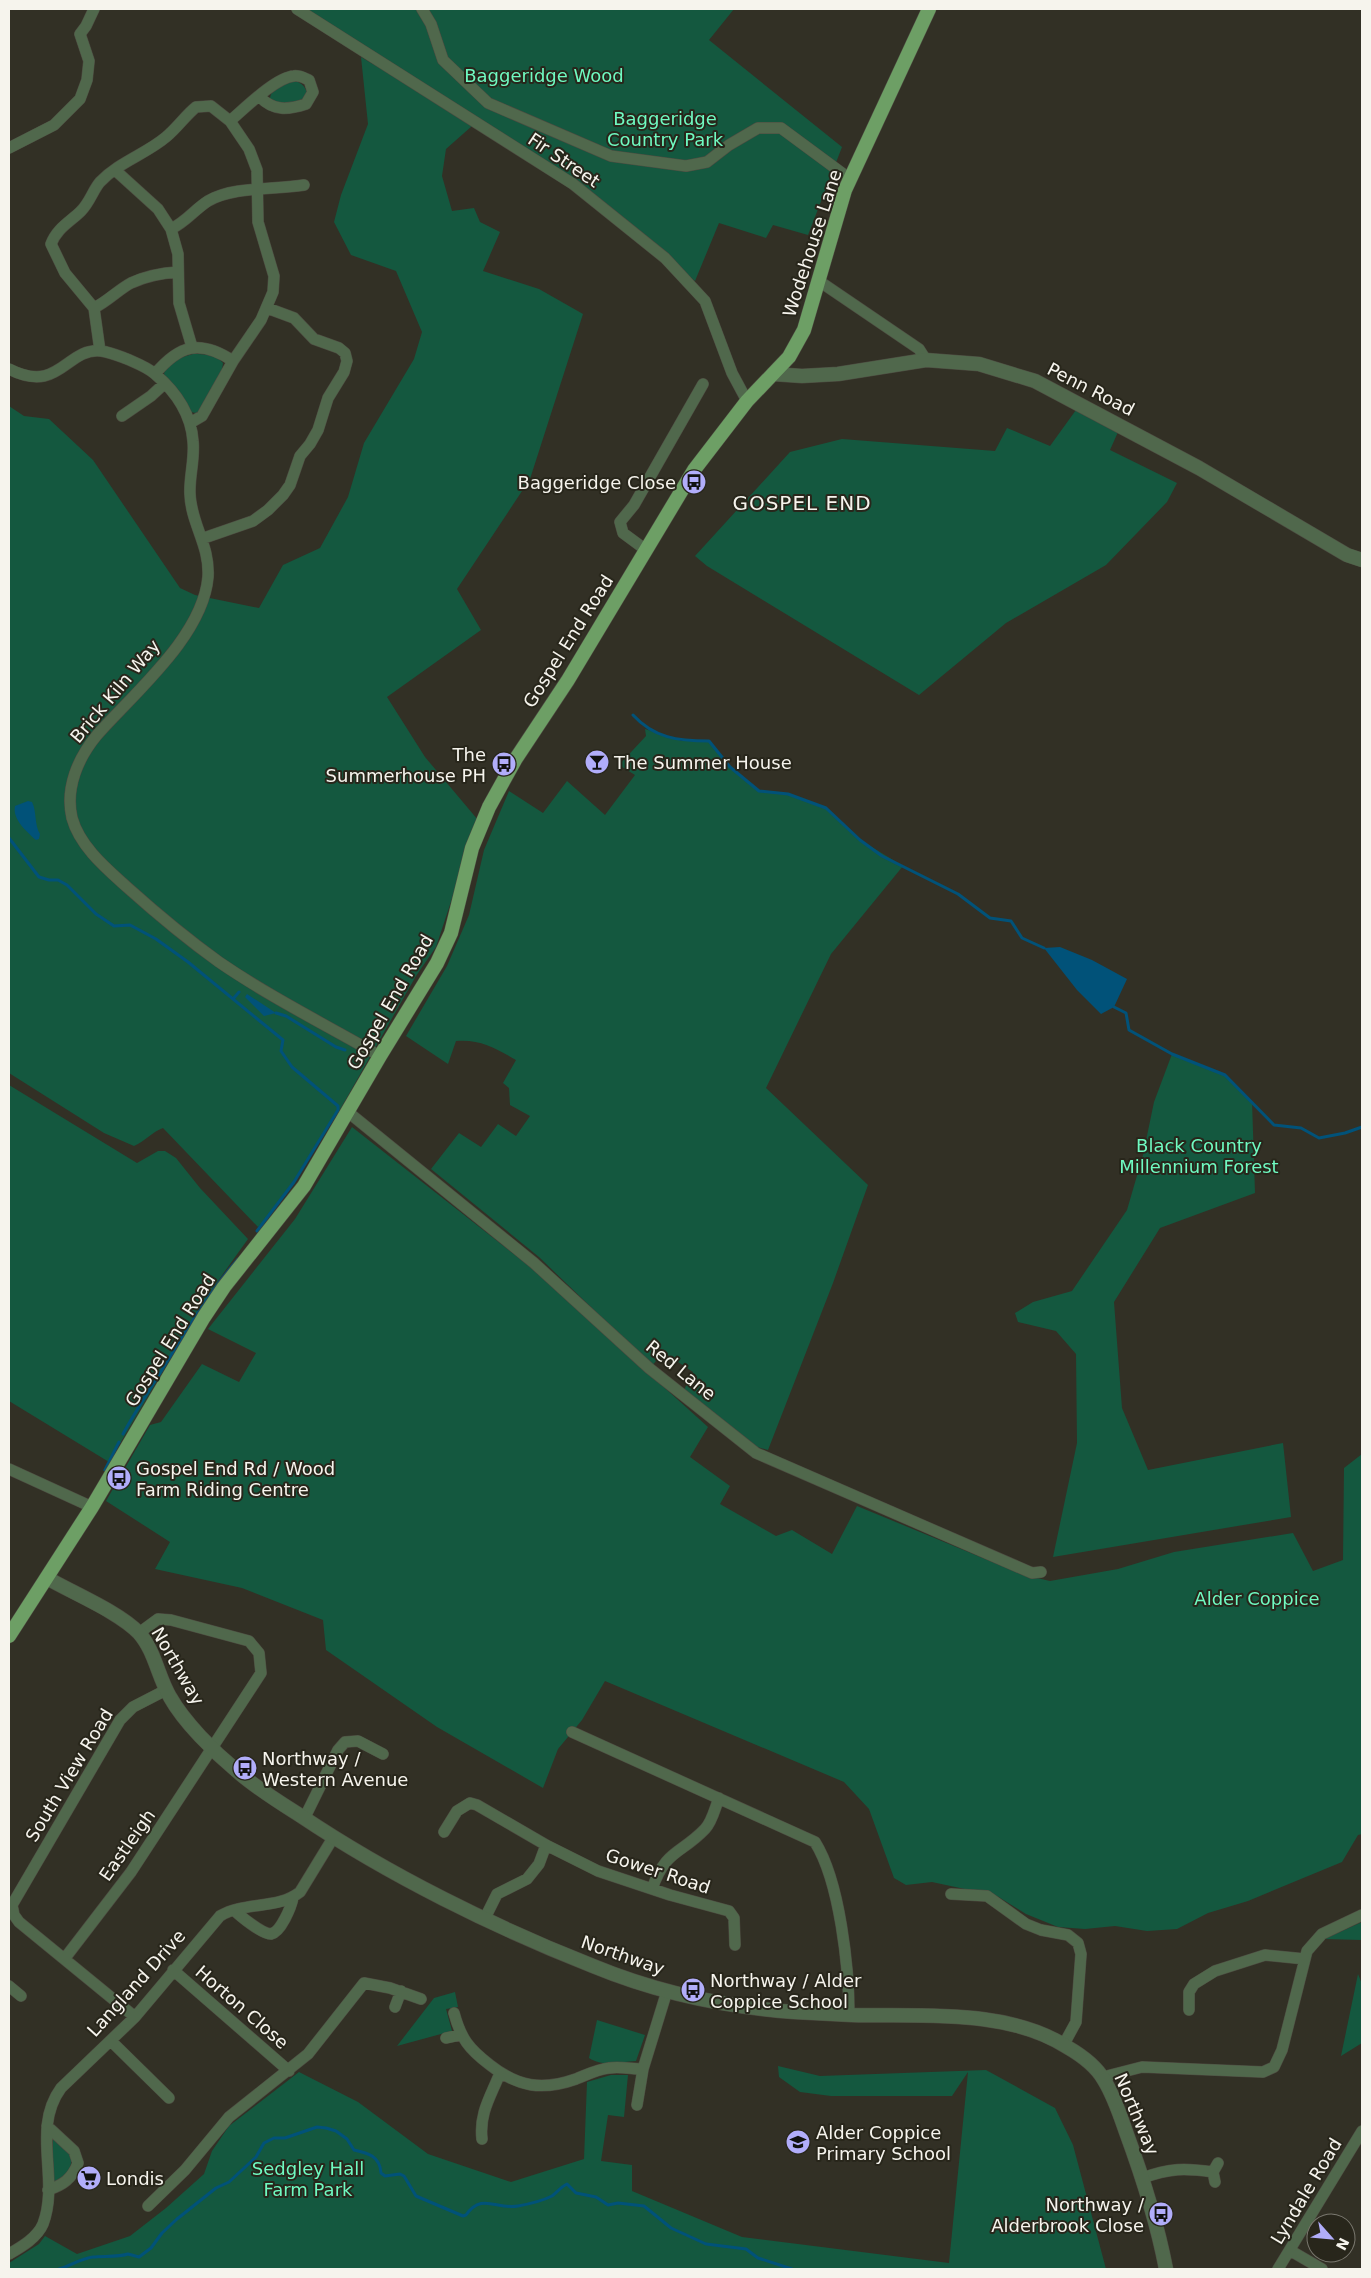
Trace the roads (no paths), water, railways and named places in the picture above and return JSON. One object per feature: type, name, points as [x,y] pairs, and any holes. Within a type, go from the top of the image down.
[{"type":"main road","name":"Wodehouse Lane","points":[[773,374],[789,357],[804,330],[845,190],[929,9]]},
{"type":"main road","name":"Gospel End Road","points":[[9,1636],[92,1507],[204,1317],[224,1287],[304,1186],[380,1056],[437,964],[451,933],[472,848],[489,806],[515,760],[568,680],[694,470],[747,400],[773,374]]},
{"type":"street","points":[[9,148],[54,124],[80,99],[87,80],[89,61],[80,34],[94,9]]},
{"type":"street","name":"Fir Street","points":[[297,9],[574,184],[665,258],[705,300],[732,373],[747,400]]},
{"type":"street","points":[[422,9],[432,24],[443,60],[488,102],[610,156],[686,166],[707,162],[729,145],[758,128],[781,128],[850,179]]},
{"type":"street","points":[[230,121],[260,97]]},
{"type":"street","points":[[9,369],[23,376],[41,378],[62,368],[84,354],[100,350],[94,308],[65,274],[51,244],[56,232],[81,211],[99,183],[130,159],[150,150],[169,135],[196,107],[211,106],[230,121],[249,149],[257,170],[259,189],[258,222],[274,276],[273,292],[267,308],[232,361],[207,409],[202,416],[190,423]]},
{"type":"street","points":[[116,170],[158,209],[171,229],[178,254],[179,303],[192,347]]},
{"type":"street","points":[[171,229],[186,222],[209,201],[222,195],[304,185]]},
{"type":"street","points":[[94,308],[107,302],[130,284],[158,273],[178,272]]},
{"type":"street","points":[[818,281],[919,349],[926,360]]},
{"type":"street","points":[[204,538],[253,521],[268,510],[283,495],[290,485],[300,456],[318,430],[325,404],[344,372],[347,361],[345,353],[339,348],[314,339],[294,318],[267,308]]},
{"type":"street","points":[[154,374],[165,362],[178,353],[192,347],[218,352],[232,361]]},
{"type":"street","name":"Brick Kiln Way","points":[[100,350],[119,356],[154,374],[180,400],[190,423],[194,442],[190,495],[195,519],[204,538],[208,576],[205,592],[186,633],[151,681],[135,694],[95,738],[78,763],[70,790],[72,819],[85,845],[99,860],[188,938],[253,984],[380,1056]]},
{"type":"street","name":"Penn Road","points":[[773,374],[802,376],[838,374],[926,360],[979,364],[1035,381],[1199,468],[1347,555],[1362,560]]},
{"type":"street","points":[[122,416],[151,396],[164,384]]},
{"type":"street","points":[[646,550],[623,533],[620,522],[634,505],[704,384]]},
{"type":"street","name":"Red Lane","points":[[348,1112],[534,1263],[649,1368],[756,1453],[1032,1573],[1041,1572]]},
{"type":"street","points":[[9,1469],[92,1507]]},
{"type":"street","name":"Northway","points":[[47,1578],[123,1620],[139,1633],[156,1664],[166,1690],[179,1712],[236,1770],[260,1789],[333,1838],[420,1886],[485,1918],[593,1967],[667,1990],[743,2006],[850,2015],[912,2014],[994,2021],[1016,2025],[1064,2044],[1083,2057],[1103,2077],[1112,2095],[1143,2178],[1157,2226],[1166,2269]]},
{"type":"street","name":"Eastleigh","points":[[65,1958],[131,1872],[258,1681],[261,1673],[259,1654],[249,1641],[158,1618],[139,1633]]},
{"type":"street","name":"South View Road","points":[[135,2017],[19,1922],[14,1915],[12,1905],[120,1720],[133,1707],[166,1690]]},
{"type":"street","points":[[572,1732],[802,1834],[815,1842],[819,1848],[834,1891],[847,1962],[850,2015]]},
{"type":"street","points":[[304,1818],[338,1750],[345,1742],[358,1741],[383,1754]]},
{"type":"street","points":[[652,1889],[662,1865],[672,1854],[708,1825],[719,1798]]},
{"type":"street","name":"Gower Road","points":[[444,1832],[457,1810],[470,1803],[598,1871],[729,1911],[734,1918],[735,1945]]},
{"type":"street","points":[[234,1910],[268,1934],[273,1933],[291,1909],[293,1898],[300,1892],[333,1838]]},
{"type":"street","points":[[485,1918],[497,1894],[527,1879],[539,1864],[546,1845]]},
{"type":"street","points":[[951,1894],[987,1896],[1026,1924],[1041,1930],[1068,1935],[1078,1943],[1081,1954],[1076,2022],[1064,2044]]},
{"type":"street","name":"Langland Drive","points":[[9,2254],[33,2238],[43,2225],[48,2190],[47,2126],[53,2099],[61,2088],[135,2017],[220,1916],[234,1910],[279,1903],[293,1898]]},
{"type":"street","points":[[1103,2077],[1142,2067],[1263,2072],[1274,2067],[1282,2050],[1305,1959],[1312,1943],[1322,1934],[1362,1915]]},
{"type":"street","points":[[1189,2010],[1190,1992],[1194,1984],[1215,1972],[1265,1955],[1305,1959]]},
{"type":"street","name":"Horton Close","points":[[173,1970],[289,2070]]},
{"type":"street","points":[[369,1971],[367,1983],[401,1991],[421,1999]]},
{"type":"street","name":"Horton Close","points":[[148,2206],[185,2170],[229,2118],[308,2054],[361,1987],[367,1983]]},
{"type":"street","points":[[9,1987],[21,1996]]},
{"type":"street","points":[[637,2105],[643,2069],[667,1990]]},
{"type":"street","points":[[395,2007],[401,1991]]},
{"type":"street","points":[[454,2014],[460,2035],[473,2052],[500,2073],[521,2084],[543,2087],[565,2083],[609,2068],[643,2069]]},
{"type":"street","points":[[446,2038],[460,2035]]},
{"type":"street","points":[[111,2041],[168,2098]]},
{"type":"street","points":[[482,2139],[480,2124],[484,2109],[500,2073]]},
{"type":"street","points":[[47,2126],[74,2151],[78,2163],[68,2181],[59,2187],[48,2190]]},
{"type":"street","name":"Lyndale Road","points":[[1278,2269],[1291,2251],[1362,2131]]},
{"type":"street","points":[[1143,2178],[1160,2171],[1183,2168],[1215,2172]]},
{"type":"street","points":[[1291,2251],[1322,2269]]},
{"type":"water","points":[[28,801],[32,802],[34,806],[40,834],[39,839],[36,840],[21,825],[16,816],[15,806]]},
{"type":"water","points":[[1060,947],[1092,960],[1127,979],[1114,1007],[1101,1014],[1077,990],[1044,948]]},
{"type":"water","points":[[247,994],[276,1013],[264,1016],[245,997]]},
{"type":"waterway","points":[[633,715],[649,729],[667,737],[709,741],[730,767],[759,791],[788,794],[826,808],[860,840],[882,856],[958,894],[990,918],[1011,921],[1022,938],[1044,948]]},
{"type":"waterway","points":[[9,838],[39,877],[58,880],[67,885],[96,914],[114,926],[130,925],[156,939],[188,962],[283,1040],[281,1051],[292,1067],[338,1106],[338,1110],[294,1182],[257,1231]]},
{"type":"waterway","points":[[233,999],[239,992]]},
{"type":"waterway","points":[[1114,1007],[1126,1013],[1129,1030],[1172,1054],[1225,1075],[1274,1125],[1301,1128],[1319,1138],[1345,1133],[1362,1127]]},
{"type":"waterway","points":[[276,1013],[286,1016],[336,1047],[345,1050]]},
{"type":"waterway","points":[[123,1434],[200,1310],[238,1259]]},
{"type":"waterway","points":[[105,1470],[119,1442]]},
{"type":"waterway","points":[[59,2269],[93,2257],[128,2254],[139,2257],[151,2248],[162,2233],[177,2219],[216,2188],[229,2182],[256,2157],[264,2143],[274,2138],[285,2138],[317,2127],[336,2131],[347,2139],[354,2150],[372,2156],[376,2159],[381,2173],[385,2176],[400,2174],[404,2176],[416,2196],[463,2216],[478,2204],[490,2203],[510,2207],[540,2201],[552,2196],[567,2184],[576,2193],[596,2197],[608,2205],[618,2203],[644,2206],[671,2228],[706,2244],[746,2249],[758,2258],[792,2269]]},
{"type":"place","name":"Baggeridge Close","points":[[694,482]]},
{"type":"place","name":"The Summer House","points":[[597,762]]},
{"type":"place","name":"The Summerhouse PH","points":[[504,764]]},
{"type":"place","name":"Gospel End Rd / Wood Farm Riding Centre","points":[[119,1478]]},
{"type":"place","name":"Northway / Western Avenue","points":[[245,1768]]},
{"type":"place","name":"Northway / Alder Coppice School","points":[[693,1990]]},
{"type":"place","name":"Alder Coppice Primary School","points":[[798,2142]]},
{"type":"place","name":"Londis","points":[[89,2178]]},
{"type":"place","name":"Northway / Alderbrook Close","points":[[1161,2214]]},
{"type":"district","name":"GOSPEL END","points":[[802,503]]},
{"type":"park label","name":"Baggeridge Wood","points":[[544,75]]},
{"type":"park label","name":"Baggeridge Country Park","points":[[665,128]]},
{"type":"park label","name":"Black Country Millennium Forest","points":[[1199,1155]]},
{"type":"park label","name":"Alder Coppice","points":[[1257,1598]]},
{"type":"park label","name":"Sedgley Hall Farm Park","points":[[308,2178]]}]
